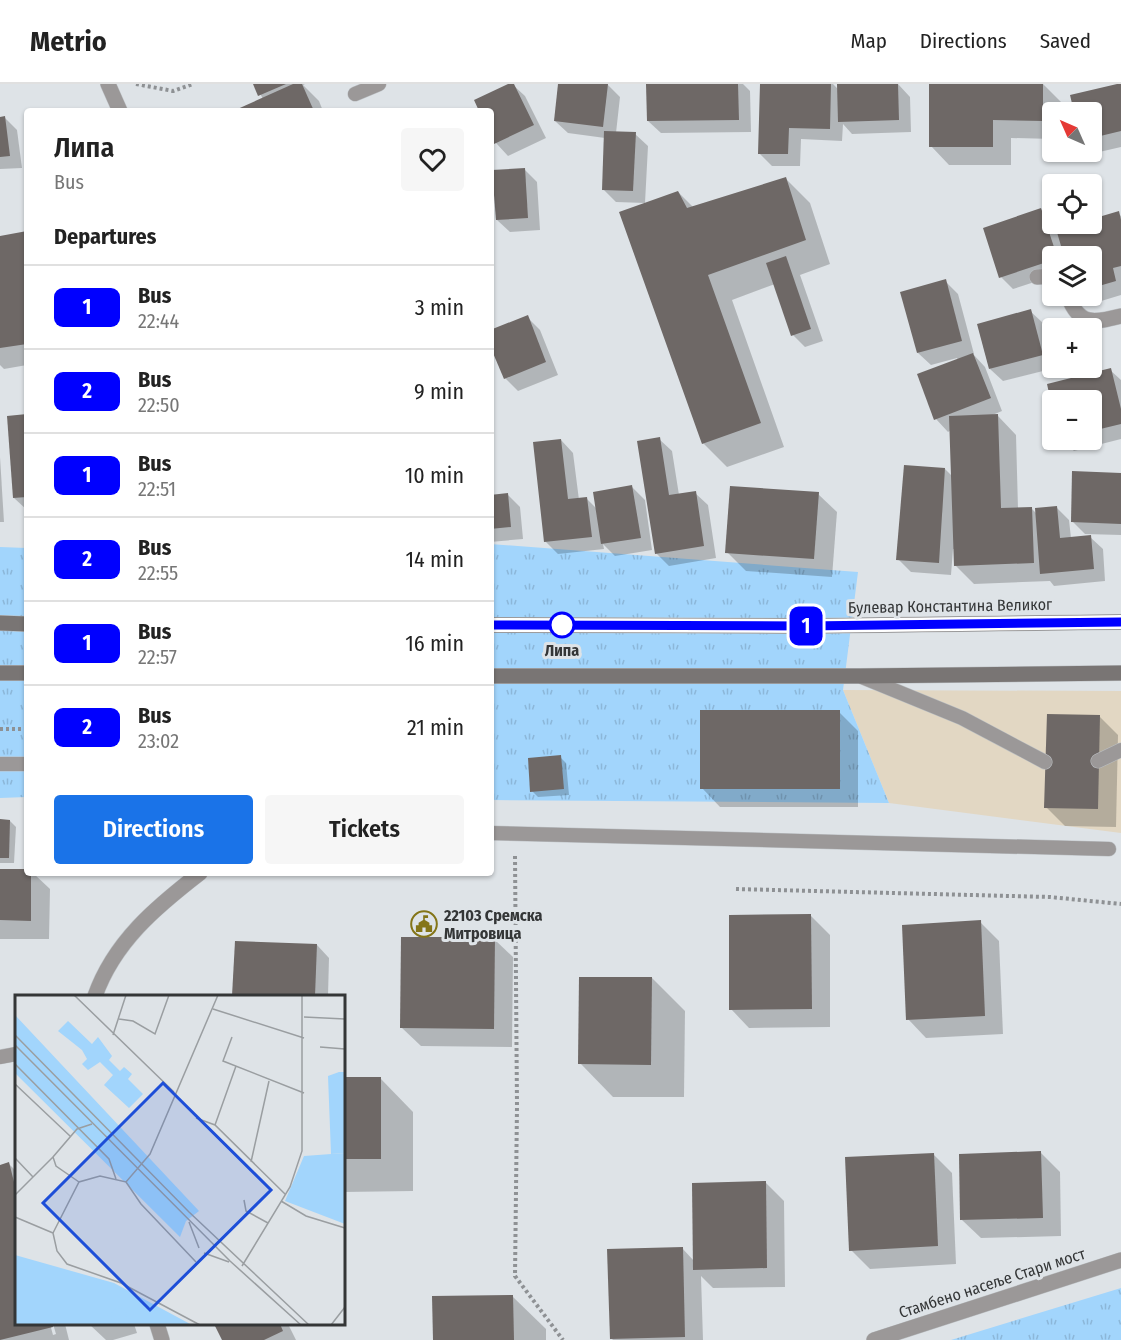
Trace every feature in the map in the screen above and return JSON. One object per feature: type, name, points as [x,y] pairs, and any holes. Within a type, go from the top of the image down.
[{"type":"main road","name":"Булевар Константина Великог","points":[[494,625],[806,626],[1121,622]]},
{"type":"main road","points":[[0,623],[24,624]]},
{"type":"main road","points":[[0,673],[24,673]]},
{"type":"main road","points":[[494,675],[860,676],[1121,673]]},
{"type":"street","points":[[108,84],[119,108]]},
{"type":"street","points":[[1037,276],[1042,276]]},
{"type":"street","points":[[1072,306],[1088,320],[1098,322],[1121,316]]},
{"type":"street","points":[[95,995],[114,956],[133,932],[162,902],[197,876]]},
{"type":"street","name":"Стамбено насеље Стари мост","points":[[874,1340],[1121,1260]]},
{"type":"street","points":[[158,1325],[162,1340]]},
{"type":"lane","points":[[355,94],[379,84]]},
{"type":"lane","points":[[860,676],[962,718],[1045,762]]},
{"type":"lane","points":[[1098,761],[1121,750]]},
{"type":"lane","points":[[0,764],[24,764]]},
{"type":"lane","points":[[494,833],[1109,849]]},
{"type":"lane","points":[[0,1057],[15,1054]]},
{"type":"path","points":[[136,84],[173,91],[193,84]]},
{"type":"path","points":[[0,729],[24,729]]},
{"type":"path","points":[[514,835],[517,1095],[515,1276],[562,1340]]},
{"type":"path","points":[[736,889],[1050,897],[1121,904]]},
{"type":"shaded area","points":[[843,690],[1121,691],[1121,833],[889,803]]},
{"type":"green space","points":[[494,544],[858,572],[843,690],[889,803],[494,800]]},
{"type":"green space","points":[[0,547],[24,548],[24,797],[0,798]]},
{"type":"green space","points":[[1121,1288],[1121,1340],[951,1340]]},
{"type":"building","points":[[253,84],[286,84],[258,96]]},
{"type":"building","points":[[293,84],[302,84],[313,108],[240,108]]},
{"type":"building","points":[[508,84],[514,84],[534,125],[494,144],[494,108],[478,108],[474,100]]},
{"type":"building","points":[[558,84],[608,84],[603,127],[554,121]]},
{"type":"building","points":[[646,84],[738,84],[739,120],[647,121]]},
{"type":"building","points":[[760,84],[831,84],[830,129],[789,128],[788,154],[758,154]]},
{"type":"building","points":[[837,84],[898,84],[899,120],[838,122]]},
{"type":"building","points":[[929,84],[1043,84],[1042,121],[993,120],[993,147],[929,147]]},
{"type":"building","points":[[1121,84],[1121,131],[1102,136],[1102,102],[1072,102],[1070,95]]},
{"type":"building","points":[[5,116],[10,156],[0,157],[0,117]]},
{"type":"building","points":[[604,131],[636,132],[633,191],[602,190]]},
{"type":"building","points":[[525,168],[528,218],[496,220],[494,170]]},
{"type":"building","points":[[786,177],[806,240],[708,275],[761,423],[702,444],[619,212],[678,191],[687,208]]},
{"type":"building","points":[[1041,208],[1042,234],[1050,234],[1054,246],[1042,246],[1042,264],[999,278],[983,228]]},
{"type":"building","points":[[1119,211],[1121,266],[1113,268],[1116,281],[1102,285],[1102,246],[1061,246],[1057,234],[1102,234],[1102,216]]},
{"type":"building","points":[[24,232],[24,344],[0,348],[0,236]]},
{"type":"building","points":[[786,256],[811,329],[791,336],[766,263]]},
{"type":"building","points":[[946,279],[962,341],[917,353],[900,292]]},
{"type":"building","points":[[1031,309],[1042,355],[989,369],[977,324]]},
{"type":"building","points":[[528,315],[546,362],[504,379],[494,355],[494,328]]},
{"type":"building","points":[[973,353],[991,398],[934,420],[917,374]]},
{"type":"building","points":[[1111,368],[1121,409],[1121,424],[1102,429],[1102,390],[1048,390],[1047,384],[1071,378],[1102,378],[1102,370]]},
{"type":"building","points":[[24,414],[24,497],[13,498],[7,416]]},
{"type":"building","points":[[998,414],[1001,508],[1032,507],[1034,563],[954,566],[949,416]]},
{"type":"building","points":[[660,437],[669,495],[696,491],[704,546],[655,554],[637,441]]},
{"type":"building","points":[[561,439],[568,499],[587,497],[592,537],[544,542],[533,442]]},
{"type":"building","points":[[904,465],[945,468],[939,563],[896,560]]},
{"type":"building","points":[[1072,471],[1121,473],[1121,524],[1071,522]]},
{"type":"building","points":[[632,485],[641,538],[601,544],[593,492]]},
{"type":"building","points":[[730,486],[819,492],[814,559],[725,553]]},
{"type":"building","points":[[508,493],[511,527],[494,529],[494,495]]},
{"type":"building","points":[[1057,506],[1060,538],[1091,535],[1094,569],[1040,574],[1035,508]]},
{"type":"building","points":[[700,710],[840,710],[840,789],[700,789]]},
{"type":"building","points":[[1047,714],[1100,715],[1098,809],[1044,808]]},
{"type":"building","points":[[561,755],[564,789],[530,792],[528,758]]},
{"type":"building","points":[[0,819],[10,820],[9,858],[0,858]]},
{"type":"building","points":[[0,869],[24,869],[24,876],[31,876],[31,921],[0,920]]},
{"type":"building","points":[[811,914],[812,1009],[729,1010],[729,915]]},
{"type":"building","points":[[981,920],[985,1016],[906,1020],[902,925]]},
{"type":"building","points":[[401,937],[495,937],[494,1029],[400,1028]]},
{"type":"building","points":[[235,941],[317,944],[315,995],[232,995]]},
{"type":"building","points":[[579,977],[652,977],[651,1065],[578,1064]]},
{"type":"building","points":[[345,1077],[381,1077],[381,1159],[345,1159]]},
{"type":"building","points":[[1041,1151],[1043,1218],[960,1220],[959,1154]]},
{"type":"building","points":[[934,1153],[938,1246],[849,1251],[845,1157]]},
{"type":"building","points":[[9,1162],[15,1186],[15,1325],[52,1325],[53,1327],[0,1340],[0,1165]]},
{"type":"building","points":[[766,1181],[767,1268],[693,1270],[692,1183]]},
{"type":"building","points":[[683,1247],[685,1337],[610,1339],[607,1249]]},
{"type":"building","points":[[513,1295],[514,1340],[433,1340],[432,1296]]},
{"type":"building","points":[[214,1325],[280,1325],[283,1331],[264,1340],[222,1340]]},
{"type":"bus line","name":"1","points":[[494,625],[806,626],[1121,622]]},
{"type":"place","name":"Липа","points":[[562,625]]},
{"type":"place","name":"22103 Сремска Митровица","points":[[424,924]]}]
